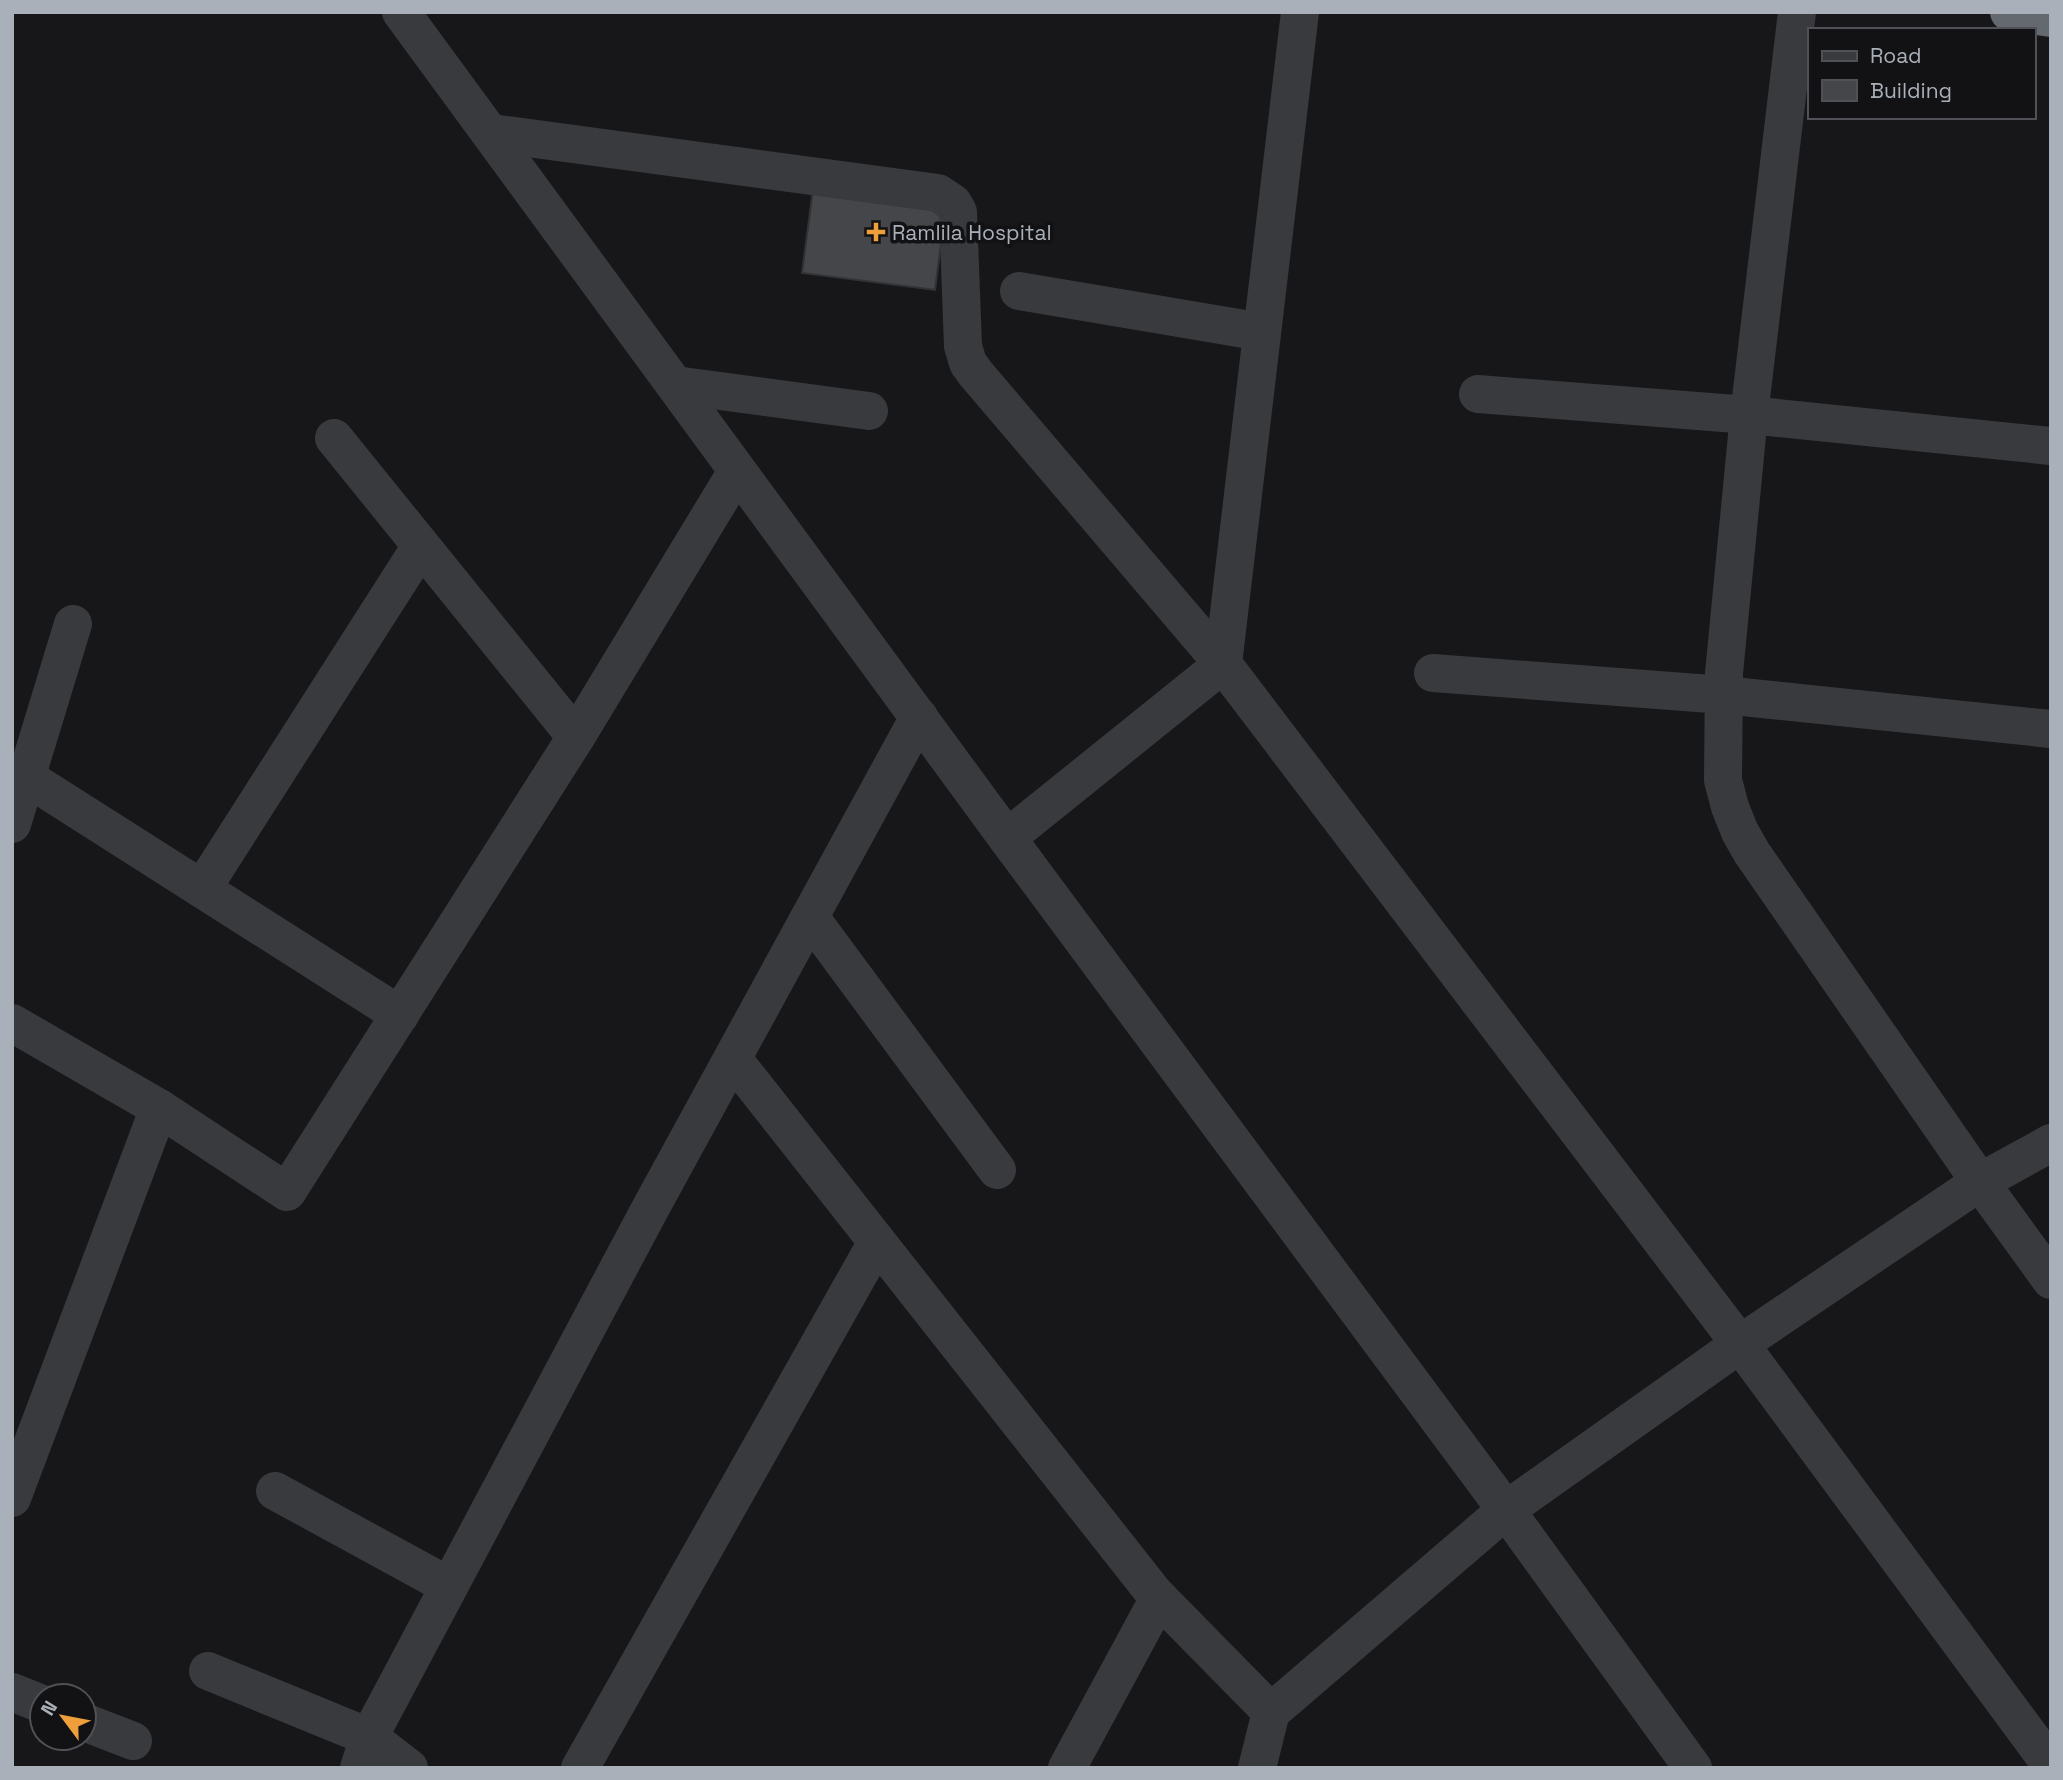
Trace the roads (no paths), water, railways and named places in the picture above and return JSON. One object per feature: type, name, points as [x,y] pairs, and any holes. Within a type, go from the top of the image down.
[{"type":"highway","points":[[2009,12],[2051,18]]},
{"type":"street","points":[[401,12],[1007,838],[1506,1510],[1693,1768]]},
{"type":"street","points":[[1007,838],[1223,664],[1300,12]]},
{"type":"street","points":[[1797,12],[1749,415],[1724,673],[1723,780],[1740,832],[1980,1182],[2051,1280]]},
{"type":"street","points":[[491,133],[939,193],[953,203],[958,212],[963,346],[968,363],[1223,664],[1740,1344],[2051,1765]]},
{"type":"street","points":[[1019,291],[1262,332]]},
{"type":"street","points":[[675,385],[869,411]]},
{"type":"street","points":[[1478,394],[1749,415],[2051,446]]},
{"type":"street","points":[[334,438],[576,737]]},
{"type":"street","points":[[12,1023],[159,1108],[287,1192],[576,737],[737,471]]},
{"type":"street","points":[[202,889],[421,546]]},
{"type":"street","points":[[12,824],[73,624]]},
{"type":"street","points":[[1433,673],[1724,695],[2051,729]]},
{"type":"street","points":[[364,1752],[449,1586],[919,718]]},
{"type":"street","points":[[26,777],[400,1015]]},
{"type":"street","points":[[810,917],[997,1170]]},
{"type":"street","points":[[733,1059],[1159,1598],[1271,1712]]},
{"type":"street","points":[[12,1498],[159,1108]]},
{"type":"street","points":[[1256,1768],[1271,1712],[1506,1510],[1740,1344],[1980,1182],[2051,1143]]},
{"type":"street","points":[[580,1768],[877,1242]]},
{"type":"street","points":[[275,1492],[449,1586]]},
{"type":"street","points":[[1067,1768],[1159,1598]]},
{"type":"street","points":[[208,1671],[364,1752],[409,1768]]},
{"type":"street","points":[[98,1727],[133,1741]]},
{"type":"place","name":"Ramlila Hospital","points":[[876,232]]}]
